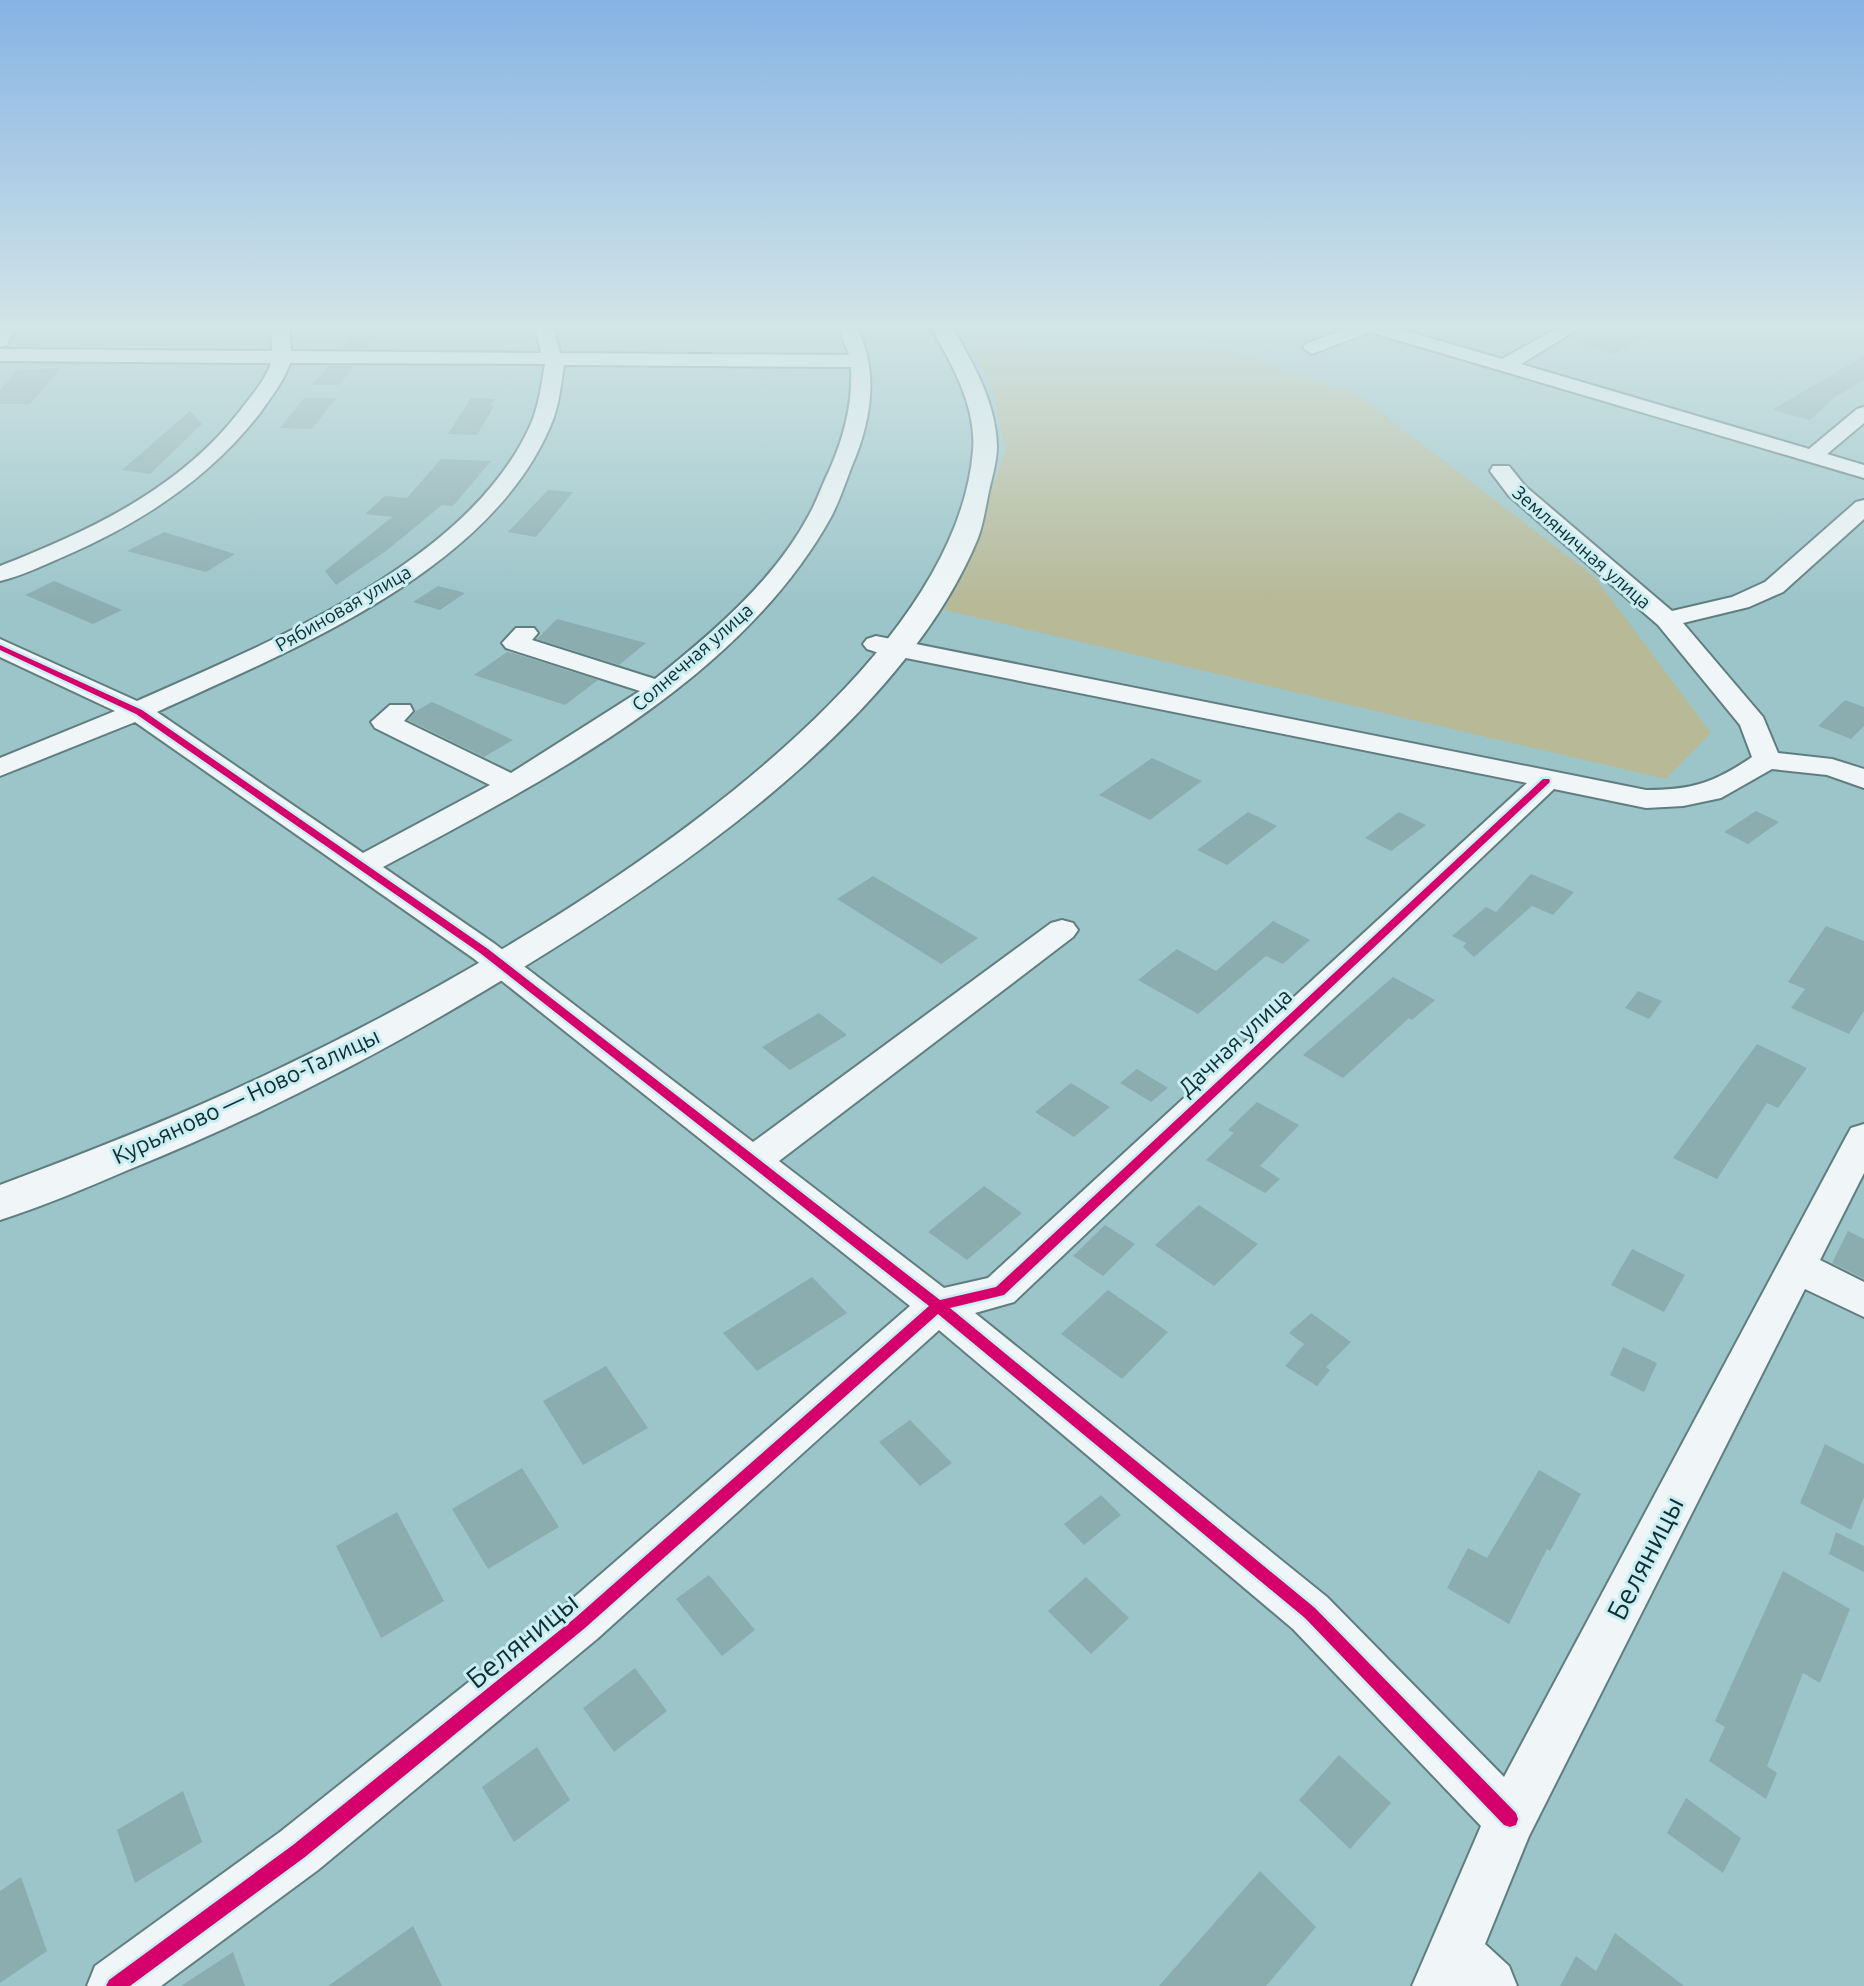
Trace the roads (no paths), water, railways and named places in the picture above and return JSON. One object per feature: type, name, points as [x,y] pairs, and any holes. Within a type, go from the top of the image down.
[{"type":"main road","name":"Курьяново — Ново-Талицы","points":[[887,646],[954,516],[962,488],[967,447],[962,419]]},
{"type":"main road","name":"Курьяново — Ново-Талицы","points":[[0,1203],[192,1126],[324,1064],[493,958],[677,853],[723,817],[803,748],[887,646],[936,593],[956,556],[973,516],[980,490],[985,448],[979,419]]},
{"type":"main road","name":"Курьяново — Ново-Талицы","points":[[0,1178],[195,1101],[493,958]]},
{"type":"street","points":[[0,574],[59,552],[137,511],[192,475],[246,419]]},
{"type":"street","name":"Рябиновая улица","points":[[0,768],[139,712],[303,636],[385,588],[439,549],[508,479],[541,419]]},
{"type":"street","name":"Солнечная улица","points":[[361,866],[513,785],[630,711],[715,642],[774,584],[811,530],[844,467],[858,419]]},
{"type":"street","points":[[1687,419],[1864,472]]},
{"type":"street","points":[[1813,456],[1858,419]]},
{"type":"street","name":"Земляничная улица","points":[[1501,471],[1517,491],[1667,620],[1753,723],[1767,760]]},
{"type":"street","name":"Земляничная улица","points":[[1667,620],[1740,602],[1774,587],[1864,507]]},
{"type":"street","points":[[526,633],[515,643],[658,688]]},
{"type":"street","points":[[887,646],[1646,799],[1676,799],[1723,789],[1767,760],[1810,763],[1861,773]]},
{"type":"street","points":[[0,647],[139,712],[493,958],[938,1306],[1310,1614],[1510,1819]]},
{"type":"street","points":[[400,711],[385,722],[513,785]]},
{"type":"street","name":"Дачная улица","points":[[938,1306],[1000,1291],[1546,780]]},
{"type":"street","points":[[752,1162],[1062,930]]},
{"type":"street","name":"Беляницы","points":[[1461,1975],[1510,1819],[1864,1137]]},
{"type":"street","points":[[1796,1266],[1864,1301]]},
{"type":"street","name":"Беляницы","points":[[116,1986],[299,1851],[580,1623],[938,1306]]}]
